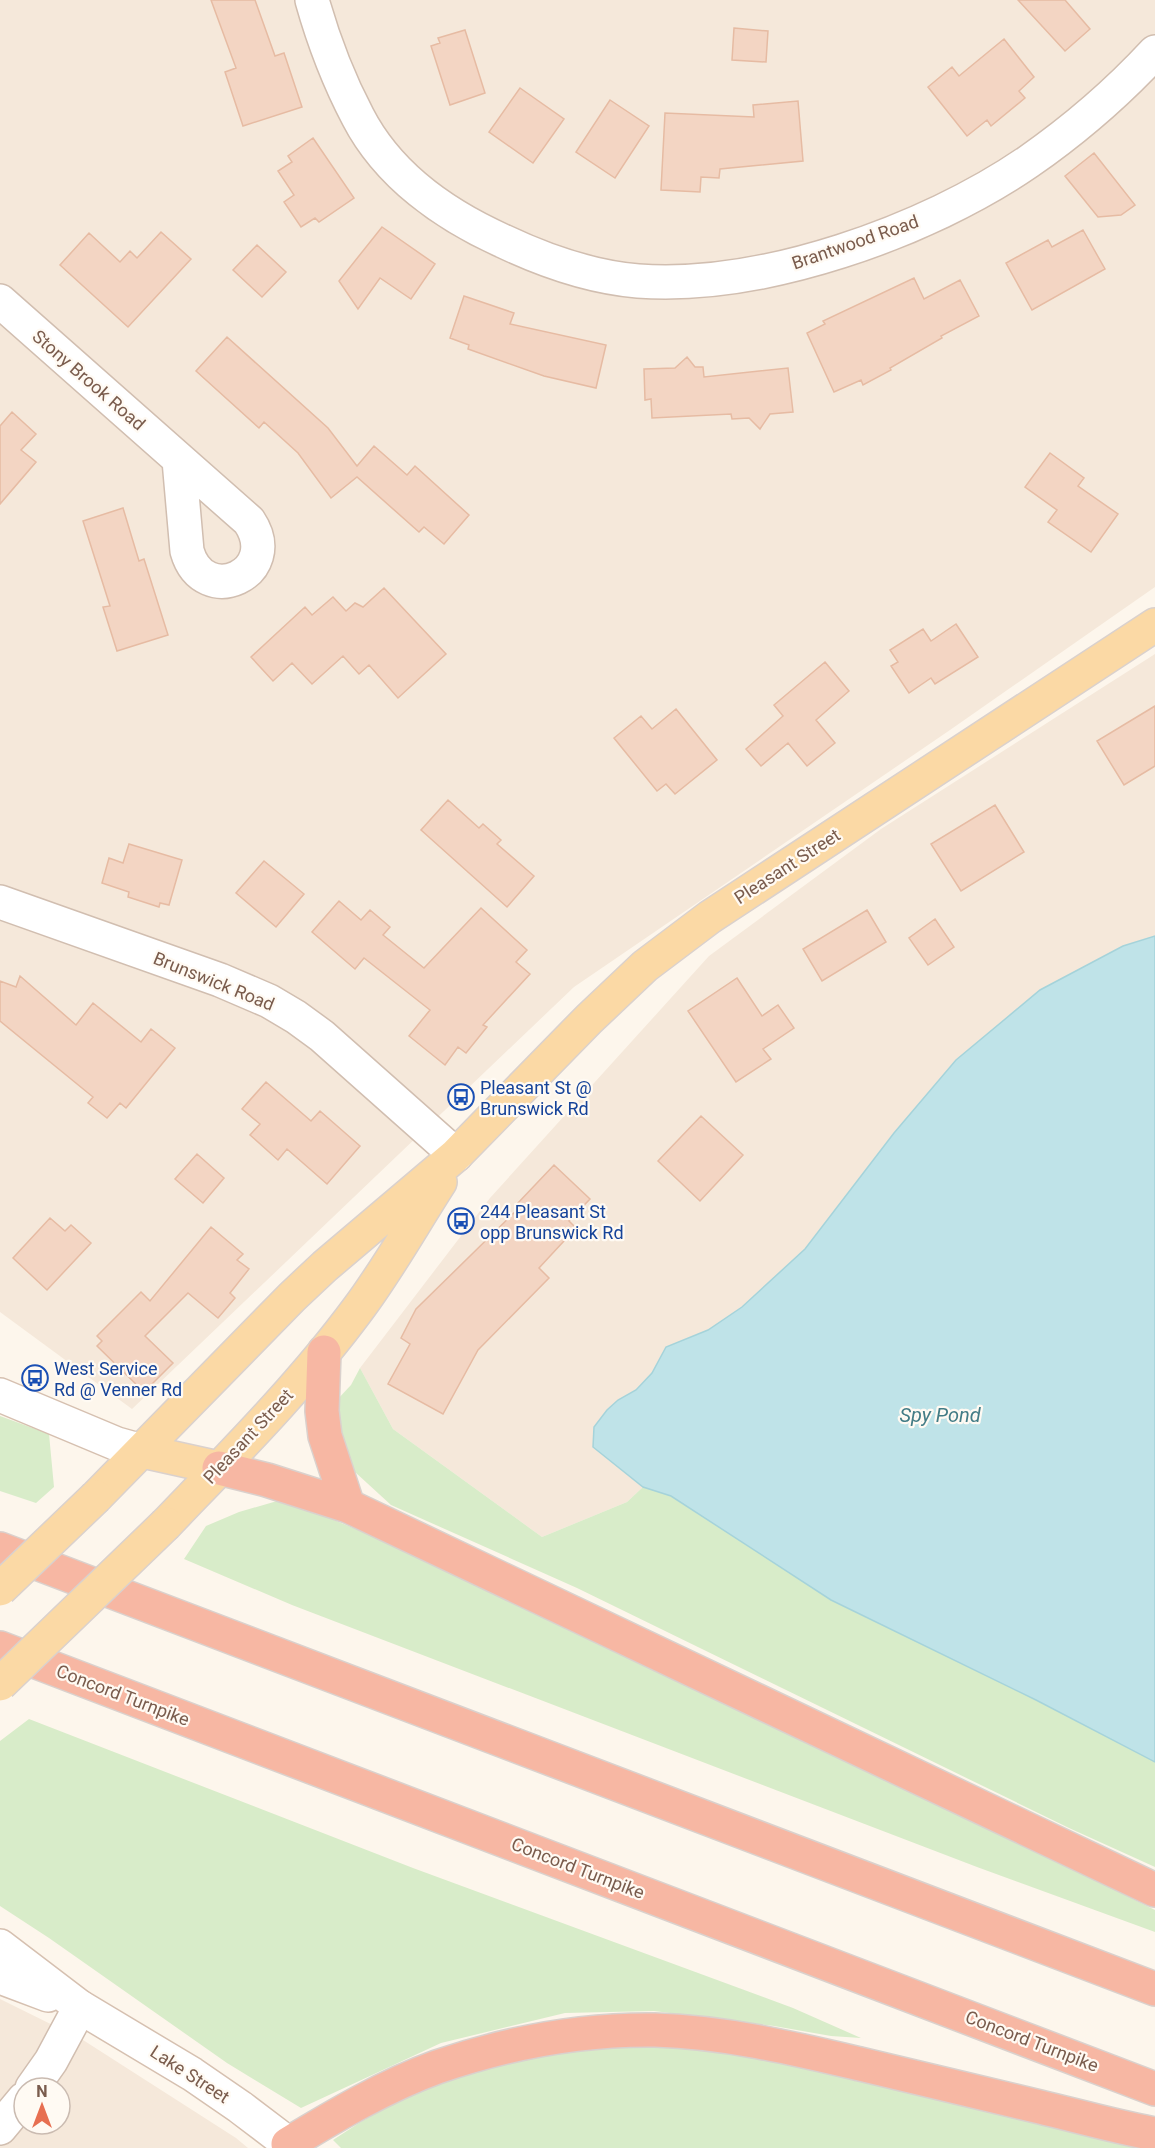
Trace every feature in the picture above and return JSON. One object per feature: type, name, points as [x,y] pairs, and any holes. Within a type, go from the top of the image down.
[{"type":"highway","points":[[324,1352],[322,1412],[325,1436],[348,1506]]},
{"type":"highway","points":[[219,1468],[267,1480],[348,1506],[1155,1890]]},
{"type":"highway","points":[[0,1549],[1155,1989]]},
{"type":"highway","name":"Concord Turnpike","points":[[0,1648],[1155,2089]]},
{"type":"highway","points":[[291,2146],[350,2108],[392,2087],[458,2061],[506,2047],[555,2037],[654,2030],[702,2033],[774,2043],[1155,2134]]},
{"type":"main road","name":"Pleasant Street","points":[[0,1589],[96,1497],[300,1289],[456,1155],[589,1019],[645,966],[710,916],[1155,625]]},
{"type":"main road","name":"Pleasant Street","points":[[0,1684],[166,1524],[324,1352],[358,1310],[456,1155]]},
{"type":"main road","points":[[142,1450],[219,1468]]},
{"type":"street","name":"Brantwood Road","points":[[314,2],[334,62],[358,118],[378,147],[425,196],[456,218],[539,258],[584,271],[638,280],[729,277],[787,266],[845,250],[906,226],[966,199],[1028,162],[1082,121],[1155,52]]},
{"type":"street","name":"Stony Brook Road","points":[[0,301],[179,460]]},
{"type":"street","name":"Brunswick Road","points":[[0,902],[220,980],[269,1001],[322,1036],[456,1155]]},
{"type":"street","points":[[0,1395],[117,1443],[142,1450]]},
{"type":"street","name":"Lake Street","points":[[0,1946],[80,2007],[192,2074],[291,2146]]},
{"type":"street","name":"Lake Street","points":[[0,1977],[80,2007]]},
{"type":"street","points":[[40,2076],[80,2007]]},
{"type":"street","points":[[0,2128],[12,2114]]},
{"type":"shaded area","points":[[0,0],[1155,0],[1155,587],[574,987],[132,1409],[0,1312]]},
{"type":"shaded area","points":[[1155,654],[1155,936],[1123,946],[894,1133],[805,1249],[742,1307],[708,1330],[666,1347],[652,1373],[636,1390],[618,1400],[593,1447],[643,1487],[627,1502],[542,1537],[393,1429],[360,1368],[490,1198],[709,956],[881,829]]},
{"type":"shaded area","points":[[0,1999],[83,2040],[248,2148],[0,2148]]},
{"type":"green space","points":[[360,1368],[393,1429],[542,1537],[627,1502],[643,1487],[671,1496],[831,1600],[1036,1700],[1155,1762],[1155,1867],[1069,1828],[577,1588],[391,1505],[355,1472],[341,1435],[336,1401],[351,1385]]},
{"type":"green space","points":[[0,1416],[49,1434],[54,1487],[36,1503],[0,1491]]},
{"type":"green space","points":[[284,1499],[432,1561],[999,1832],[1155,1910],[1155,1932],[977,1867],[292,1605],[184,1559],[206,1526],[239,1512]]},
{"type":"green space","points":[[29,1719],[413,1868],[793,2008],[861,2038],[831,2036],[774,2026],[654,2011],[565,2013],[441,2043],[301,2108],[227,2063],[0,1906],[0,1741]]},
{"type":"green space","points":[[666,2046],[725,2051],[823,2068],[1148,2148],[341,2148],[333,2140],[428,2084],[499,2063],[594,2047]]},
{"type":"water","name":"Spy Pond","points":[[1155,936],[1155,1762],[1036,1700],[831,1600],[671,1496],[643,1487],[593,1447],[594,1427],[607,1410],[618,1400],[636,1390],[652,1373],[666,1347],[708,1330],[742,1307],[805,1249],[894,1133],[956,1060],[1040,990],[1123,946]]},
{"type":"building","points":[[211,0],[255,0],[275,56],[284,53],[302,107],[243,126],[225,72],[236,68]]},
{"type":"building","points":[[1018,0],[1065,0],[1090,29],[1065,51]]},
{"type":"building","points":[[734,28],[768,31],[766,62],[732,60]]},
{"type":"building","points":[[465,30],[485,93],[450,105],[431,46],[440,43],[438,38]]},
{"type":"building","points":[[1004,39],[1034,77],[1019,91],[1025,98],[991,126],[987,120],[967,136],[928,87],[952,67],[959,76]]},
{"type":"building","points":[[520,88],[564,119],[533,163],[489,132]]},
{"type":"building","points":[[610,100],[649,126],[615,178],[576,152]]},
{"type":"building","points":[[798,101],[803,161],[720,169],[719,178],[701,177],[700,192],[661,190],[665,113],[754,117],[753,105]]},
{"type":"building","points":[[313,138],[354,198],[319,222],[315,218],[301,227],[284,202],[294,195],[278,171],[292,162],[288,156]]},
{"type":"building","points":[[1094,153],[1135,205],[1121,215],[1098,217],[1065,176]]},
{"type":"building","points":[[382,227],[435,264],[411,299],[380,278],[358,309],[339,281]]},
{"type":"building","points":[[1083,230],[1105,269],[1032,310],[1006,263],[1048,240],[1052,247]]},
{"type":"building","points":[[161,232],[191,259],[128,327],[60,265],[89,233],[120,262],[130,251],[137,258]]},
{"type":"building","points":[[257,245],[286,272],[262,297],[233,270]]},
{"type":"building","points":[[914,278],[924,299],[960,280],[979,316],[941,336],[942,338],[863,385],[861,380],[834,392],[807,333],[825,324],[823,321]]},
{"type":"building","points":[[464,296],[514,313],[510,324],[606,345],[596,388],[544,376],[468,349],[469,345],[450,338]]},
{"type":"building","points":[[227,337],[328,428],[357,466],[374,446],[407,475],[415,466],[469,515],[444,544],[424,527],[419,532],[357,477],[331,498],[298,453],[264,422],[259,428],[196,371]]},
{"type":"building","points":[[687,357],[695,367],[703,367],[704,377],[788,368],[793,412],[770,414],[760,429],[749,418],[732,419],[731,414],[652,418],[651,399],[645,400],[644,369],[675,368]]},
{"type":"building","points":[[12,412],[36,434],[21,450],[36,462],[0,504],[0,426]]},
{"type":"building","points":[[1050,453],[1084,478],[1078,486],[1118,514],[1091,552],[1048,522],[1057,510],[1025,487]]},
{"type":"building","points":[[123,508],[139,561],[144,559],[168,635],[117,651],[103,607],[110,606],[83,521]]},
{"type":"building","points":[[384,588],[446,654],[398,698],[369,665],[359,674],[343,656],[312,684],[292,663],[273,681],[251,657],[305,607],[312,615],[333,597],[346,611],[355,603],[363,607]]},
{"type":"building","points":[[956,624],[978,657],[935,684],[931,678],[909,693],[891,666],[898,662],[890,650],[923,629],[931,641]]},
{"type":"building","points":[[825,662],[849,691],[816,720],[835,743],[807,766],[788,743],[761,766],[746,749],[783,716],[774,705]]},
{"type":"building","points":[[1155,706],[1155,766],[1124,785],[1097,741]]},
{"type":"building","points":[[676,709],[717,760],[675,794],[666,784],[657,791],[614,738],[641,716],[652,729]]},
{"type":"building","points":[[448,800],[479,828],[483,824],[501,840],[497,844],[534,876],[507,907],[421,830]]},
{"type":"building","points":[[995,805],[1024,852],[961,891],[931,844]]},
{"type":"building","points":[[129,844],[182,860],[169,905],[160,903],[159,907],[128,897],[129,892],[102,883],[109,858],[123,863]]},
{"type":"building","points":[[264,861],[304,894],[276,927],[236,893]]},
{"type":"building","points":[[339,901],[361,920],[370,910],[390,927],[383,935],[424,968],[481,908],[527,950],[516,962],[530,974],[483,1025],[487,1027],[466,1053],[458,1047],[445,1065],[409,1036],[430,1010],[364,958],[355,969],[312,932]]},
{"type":"building","points":[[867,910],[886,942],[822,981],[803,949]]},
{"type":"building","points":[[935,919],[954,947],[928,965],[909,938]]},
{"type":"building","points":[[20,976],[76,1025],[93,1003],[141,1042],[151,1029],[175,1048],[126,1108],[120,1103],[107,1118],[88,1103],[93,1097],[0,1021],[0,981],[16,987]]},
{"type":"building","points":[[737,978],[762,1016],[778,1005],[794,1028],[763,1049],[771,1059],[736,1082],[688,1011]]},
{"type":"building","points":[[266,1082],[311,1121],[320,1111],[360,1146],[327,1184],[287,1149],[278,1160],[250,1135],[260,1124],[242,1109]]},
{"type":"building","points":[[701,1116],[743,1155],[700,1201],[658,1161]]},
{"type":"building","points":[[197,1154],[224,1178],[203,1203],[175,1179]]},
{"type":"building","points":[[554,1165],[590,1199],[569,1221],[576,1228],[539,1268],[549,1278],[478,1350],[443,1414],[388,1384],[410,1344],[401,1338],[416,1309],[520,1207],[517,1204]]},
{"type":"building","points":[[50,1218],[65,1231],[71,1225],[91,1243],[47,1290],[13,1258]]},
{"type":"building","points":[[211,1227],[243,1254],[237,1260],[249,1269],[230,1293],[235,1298],[218,1318],[188,1293],[145,1336],[173,1363],[144,1392],[97,1346],[102,1341],[97,1336],[141,1292],[150,1301]]},
{"type":"place","name":"Pleasant St @ Brunswick Rd","points":[[461,1097]]},
{"type":"place","name":"244 Pleasant St opp Brunswick Rd","points":[[461,1221]]},
{"type":"place","name":"West Service Rd @ Venner Rd","points":[[35,1378]]}]
